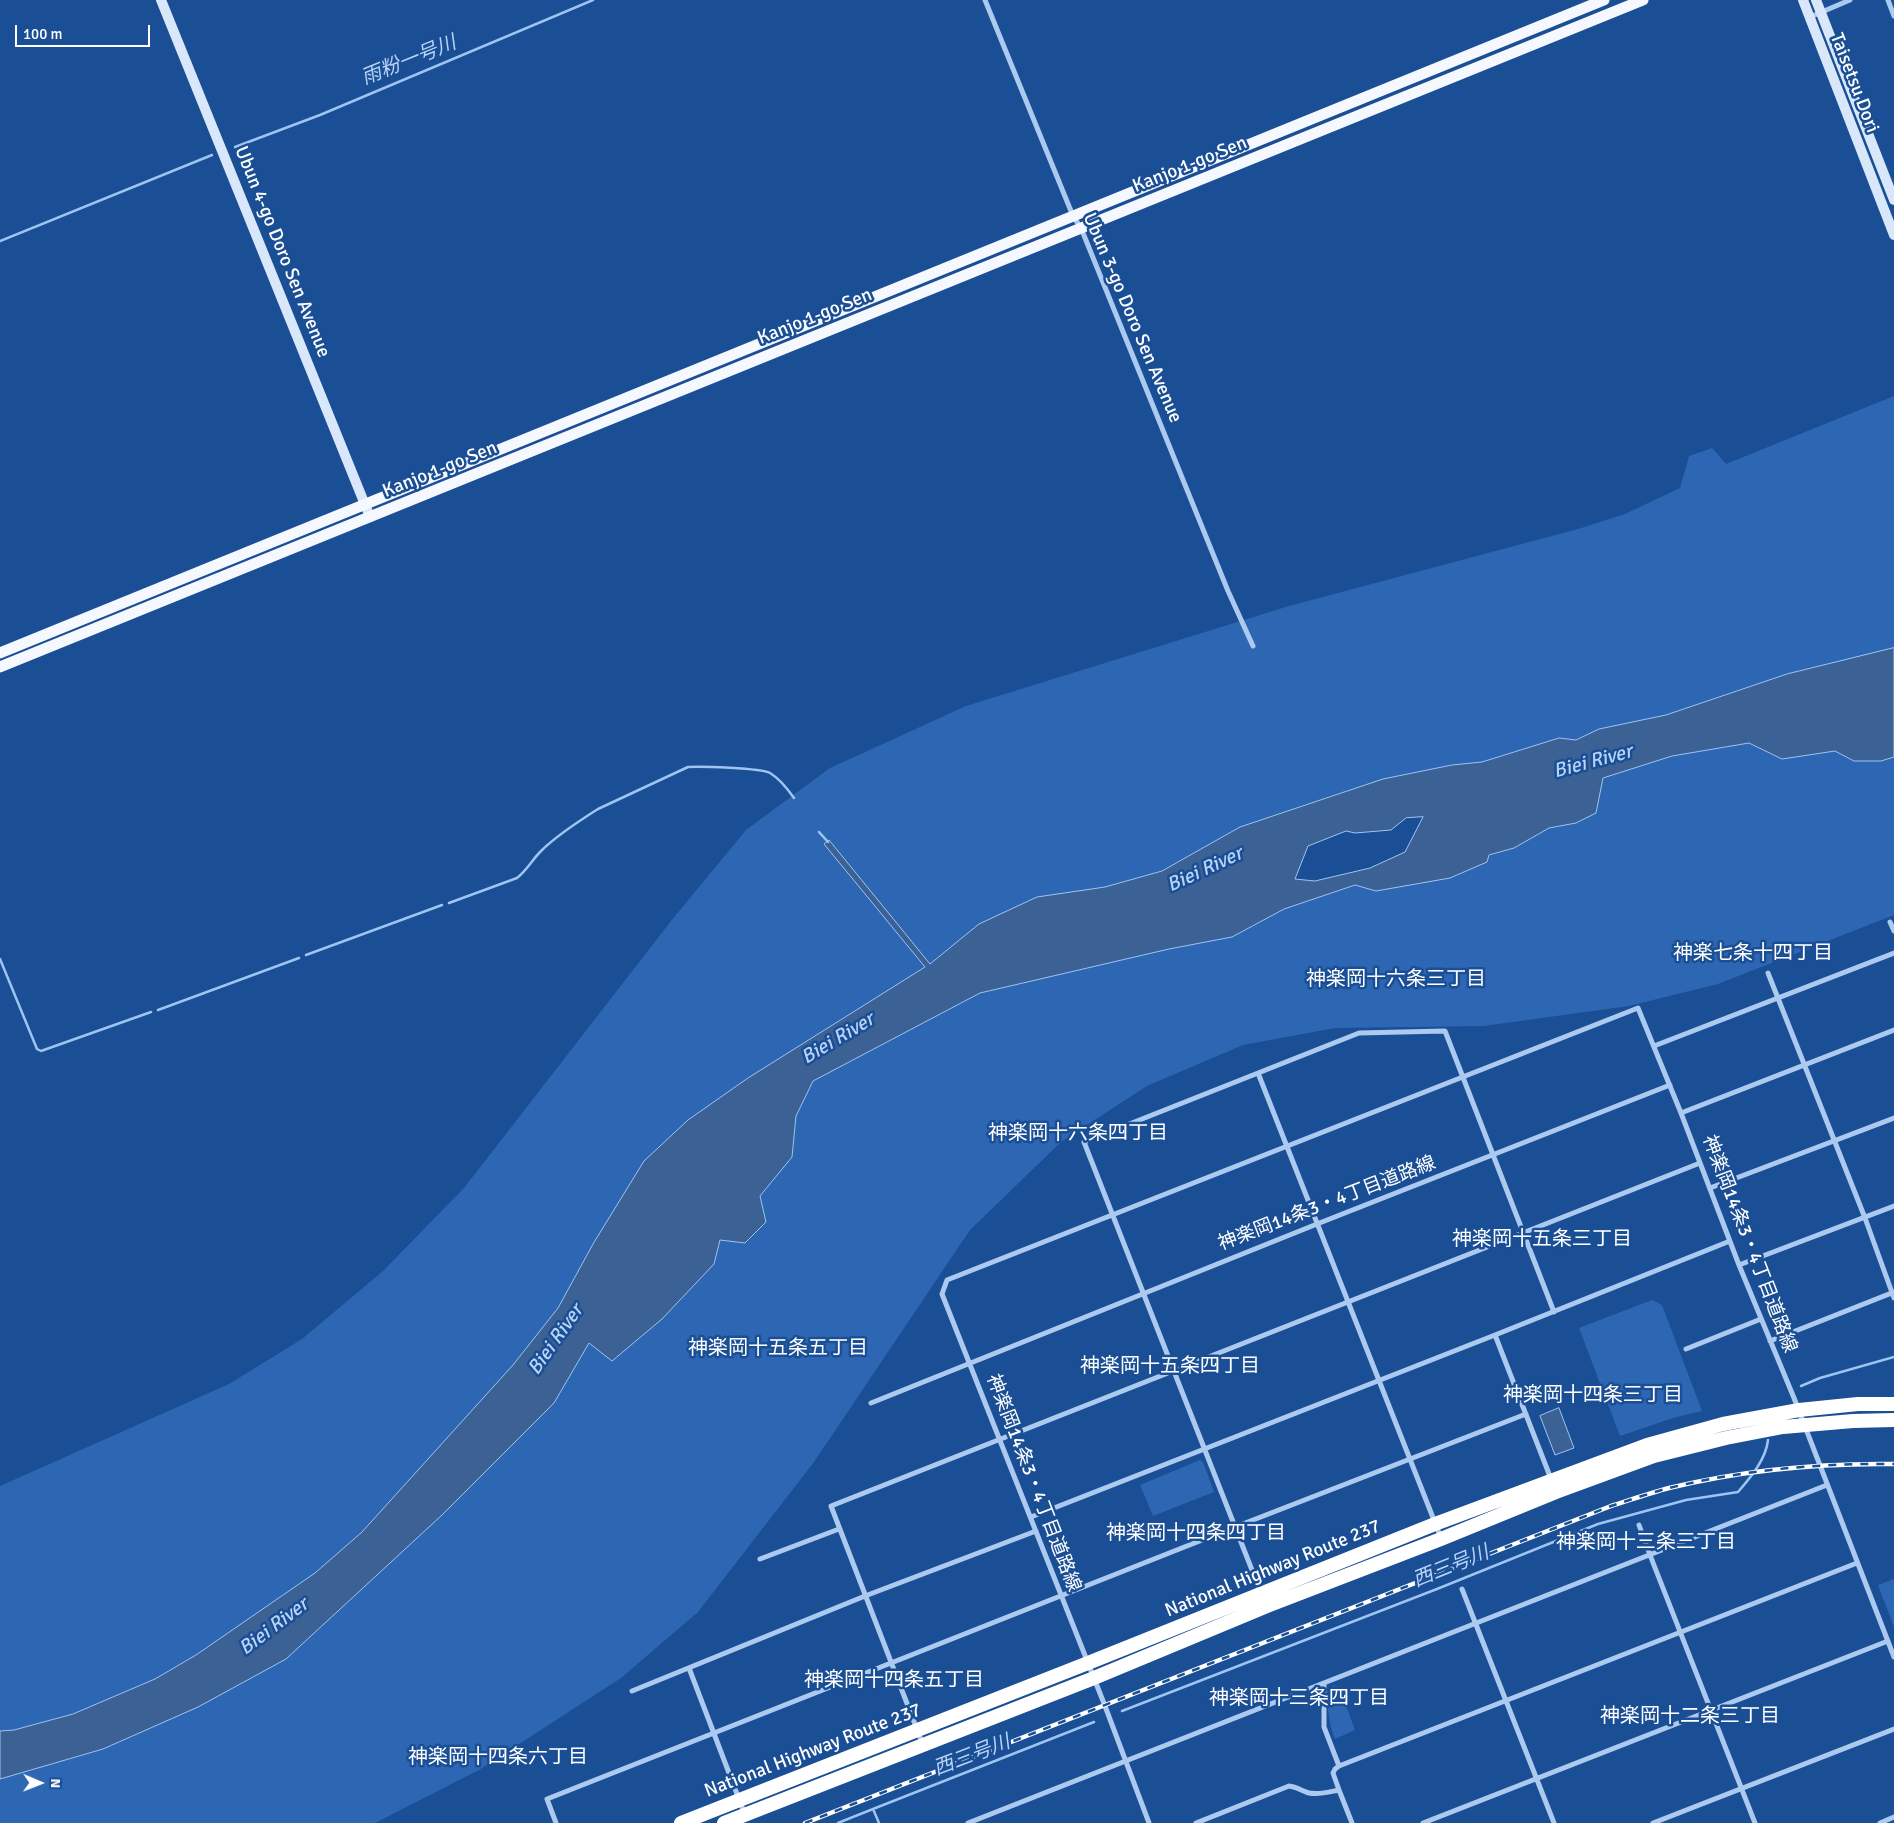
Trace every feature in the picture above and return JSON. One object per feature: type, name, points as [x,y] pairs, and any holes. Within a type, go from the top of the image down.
[{"type":"highway","name":"National Highway Route 237","points":[[724,1823],[1094,1678],[1267,1606],[1441,1539],[1647,1445],[1722,1424],[1798,1410],[1858,1404],[1894,1404]]},
{"type":"highway","name":"National Highway Route 237","points":[[681,1823],[1435,1524],[1554,1486],[1726,1438],[1783,1427],[1853,1421],[1894,1420]]},
{"type":"main road","name":"Kanjo 1-go Sen","points":[[0,653],[1604,0]]},
{"type":"main road","name":"Kanjo 1-go Sen","points":[[0,667],[1643,0]]},
{"type":"street","name":"Ubun 4-go Doro Sen Avenue","points":[[161,0],[370,517]]},
{"type":"street","name":"Ubun 3-go Doro Sen Avenue","points":[[985,0],[1073,216],[1081,228],[1228,591],[1253,646]]},
{"type":"street","name":"Taisetsu Dori","points":[[1803,0],[1894,235]]},
{"type":"street","name":"Taisetsu Dori","points":[[1816,0],[1893,197]]},
{"type":"street","points":[[1810,17],[1850,0]]},
{"type":"street","points":[[1888,0],[1894,16]]},
{"type":"street","points":[[1881,200],[1893,197]]},
{"type":"street","points":[[1890,922],[1894,932]]},
{"type":"street","points":[[1654,1046],[1894,954]]},
{"type":"street","points":[[1768,973],[1865,1218],[1894,1298]]},
{"type":"street","points":[[871,1403],[970,1363],[942,1294],[947,1280],[1638,1008],[1670,1085]]},
{"type":"street","points":[[1681,1113],[1894,1030]]},
{"type":"street","points":[[1267,1606],[1084,1142],[1359,1033],[1445,1031],[1554,1312]]},
{"type":"street","points":[[1258,1073],[1441,1539]]},
{"type":"street","name":"神楽岡14条3・4丁目道路線","points":[[1149,1823],[970,1363],[1670,1085],[1857,1563],[1892,1647],[1894,1657]]},
{"type":"street","points":[[1710,1188],[1894,1118]]},
{"type":"street","points":[[923,1745],[831,1506],[1001,1441],[1174,1370],[1700,1163]]},
{"type":"street","points":[[1740,1265],[1894,1206]]},
{"type":"street","points":[[1031,1517],[1495,1336],[1730,1241]]},
{"type":"street","points":[[1770,1340],[1893,1292]]},
{"type":"street","points":[[1686,1348],[1761,1319]]},
{"type":"street","points":[[1495,1336],[1554,1486]]},
{"type":"street","points":[[556,1823],[547,1799],[1409,1458],[1526,1414]]},
{"type":"street","points":[[968,1823],[1827,1485]]},
{"type":"street","points":[[1639,1525],[1755,1823]]},
{"type":"street","points":[[760,1559],[839,1529]]},
{"type":"street","points":[[632,1691],[865,1596],[1036,1530]]},
{"type":"street","points":[[1352,1823],[1333,1773],[1334,1769],[1339,1766],[1857,1563]]},
{"type":"street","points":[[1462,1589],[1554,1823]]},
{"type":"street","points":[[1423,1823],[1888,1641]]},
{"type":"street","points":[[689,1668],[745,1814]]},
{"type":"street","points":[[1324,1683],[1324,1727],[1339,1766]]},
{"type":"street","points":[[1653,1823],[1894,1729]]},
{"type":"street","points":[[1196,1823],[1289,1786],[1310,1793],[1322,1794],[1339,1790]]},
{"type":"street","points":[[1880,1823],[1894,1817]]},
{"type":"shaded area","points":[[1894,396],[1894,648],[1753,685],[1666,715],[1599,729],[1575,740],[1559,738],[1482,762],[1452,765],[1383,779],[1240,827],[1162,871],[979,924],[930,964],[748,1078],[644,1161],[593,1244],[558,1308],[513,1365],[362,1532],[315,1573],[196,1655],[155,1679],[73,1714],[14,1730],[0,1731],[0,1486],[229,1384],[302,1339],[383,1271],[464,1188],[671,921],[746,830],[830,768],[966,706],[1289,606],[1578,529],[1625,514],[1680,488],[1689,456],[1712,448],[1726,464]]},
{"type":"shaded area","points":[[1749,743],[1782,759],[1835,751],[1854,761],[1881,761],[1894,757],[1894,915],[1718,984],[1629,1006],[1484,1026],[1335,1028],[1243,1045],[1147,1086],[1061,1142],[970,1230],[814,1462],[698,1612],[621,1678],[479,1770],[375,1823],[0,1823],[0,1779],[103,1749],[554,1403],[589,1343],[612,1360],[720,1240],[746,1243],[766,1222],[760,1196],[792,1157],[796,1116],[813,1081],[980,993],[1169,949],[1232,937],[1284,909],[1355,885],[1376,891],[1514,848],[1549,828],[1576,823],[1603,778],[1671,756]]},
{"type":"shaded area","points":[[1652,1300],[1662,1305],[1702,1411],[1673,1418],[1620,1436],[1579,1328]]},
{"type":"shaded area","points":[[1200,1460],[1203,1462],[1214,1492],[1153,1516],[1140,1485]]},
{"type":"shaded area","points":[[1894,1579],[1894,1627],[1878,1585]]},
{"type":"shaded area","points":[[1333,1685],[1339,1687],[1355,1730],[1335,1739],[1329,1719],[1328,1704]]},
{"type":"water","name":"Biei River","points":[[1894,648],[1894,757],[1881,761],[1854,761],[1835,751],[1782,759],[1749,743],[1672,756],[1603,778],[1596,813],[1576,823],[1549,828],[1514,848],[1489,855],[1487,862],[1450,878],[1376,891],[1355,885],[1284,909],[1232,937],[1169,949],[980,993],[813,1081],[796,1116],[792,1157],[760,1196],[766,1222],[745,1243],[720,1240],[714,1264],[662,1319],[612,1361],[589,1343],[554,1403],[442,1515],[286,1659],[198,1707],[103,1749],[0,1779],[0,1731],[14,1730],[73,1714],[155,1679],[196,1655],[315,1573],[362,1532],[513,1365],[558,1308],[593,1244],[644,1161],[688,1120],[748,1078],[925,967],[824,844],[829,840],[930,964],[979,924],[1037,897],[1105,887],[1162,871],[1240,827],[1383,779],[1452,765],[1482,762],[1559,738],[1576,740],[1599,729],[1666,715],[1787,674]],"holes":[[[1423,817],[1405,852],[1370,868],[1315,881],[1295,879],[1308,846],[1346,831],[1355,833],[1391,830],[1406,818]]]},
{"type":"water","points":[[1559,1408],[1574,1448],[1555,1455],[1540,1416]]},
{"type":"waterway","name":"雨粉一号川","points":[[235,147],[320,115],[593,0]]},
{"type":"waterway","name":"雨粉一号川","points":[[0,241],[212,155]]},
{"type":"waterway","points":[[449,903],[517,878],[547,845],[583,818],[598,809],[688,767],[764,771],[777,778],[794,798]]},
{"type":"waterway","points":[[819,832],[828,842]]},
{"type":"waterway","points":[[306,955],[442,905]]},
{"type":"waterway","points":[[158,1010],[299,958]]},
{"type":"waterway","points":[[0,959],[37,1049],[41,1051],[151,1012]]},
{"type":"waterway","name":"西三号川","points":[[1801,1386],[1820,1378],[1894,1357]]},
{"type":"waterway","name":"西三号川","points":[[1122,1711],[1437,1589],[1598,1524],[1686,1500],[1738,1492],[1761,1461],[1768,1440]]},
{"type":"waterway","name":"西三号川","points":[[879,1823],[873,1809],[1094,1722]]},
{"type":"waterway","points":[[838,1823],[873,1809]]},
{"type":"railway","points":[[805,1823],[1611,1506],[1647,1494],[1697,1482],[1753,1472],[1809,1466],[1894,1464]]},
{"type":"district","name":"神楽七条十四丁目","points":[[1753,954]]},
{"type":"district","name":"神楽岡十六条三丁目","points":[[1396,980]]},
{"type":"district","name":"神楽岡十六条四丁目","points":[[1078,1134]]},
{"type":"district","name":"神楽岡十五条三丁目","points":[[1542,1240]]},
{"type":"district","name":"神楽岡十五条五丁目","points":[[778,1349]]},
{"type":"district","name":"神楽岡十五条四丁目","points":[[1170,1367]]},
{"type":"district","name":"神楽岡十四条三丁目","points":[[1593,1396]]},
{"type":"district","name":"神楽岡十四条四丁目","points":[[1196,1534]]},
{"type":"district","name":"神楽岡十三条三丁目","points":[[1646,1543]]},
{"type":"district","name":"神楽岡十四条五丁目","points":[[894,1681]]},
{"type":"district","name":"神楽岡十三条四丁目","points":[[1299,1699]]},
{"type":"district","name":"神楽岡十二条三丁目","points":[[1690,1717]]},
{"type":"district","name":"神楽岡十四条六丁目","points":[[498,1758]]}]
